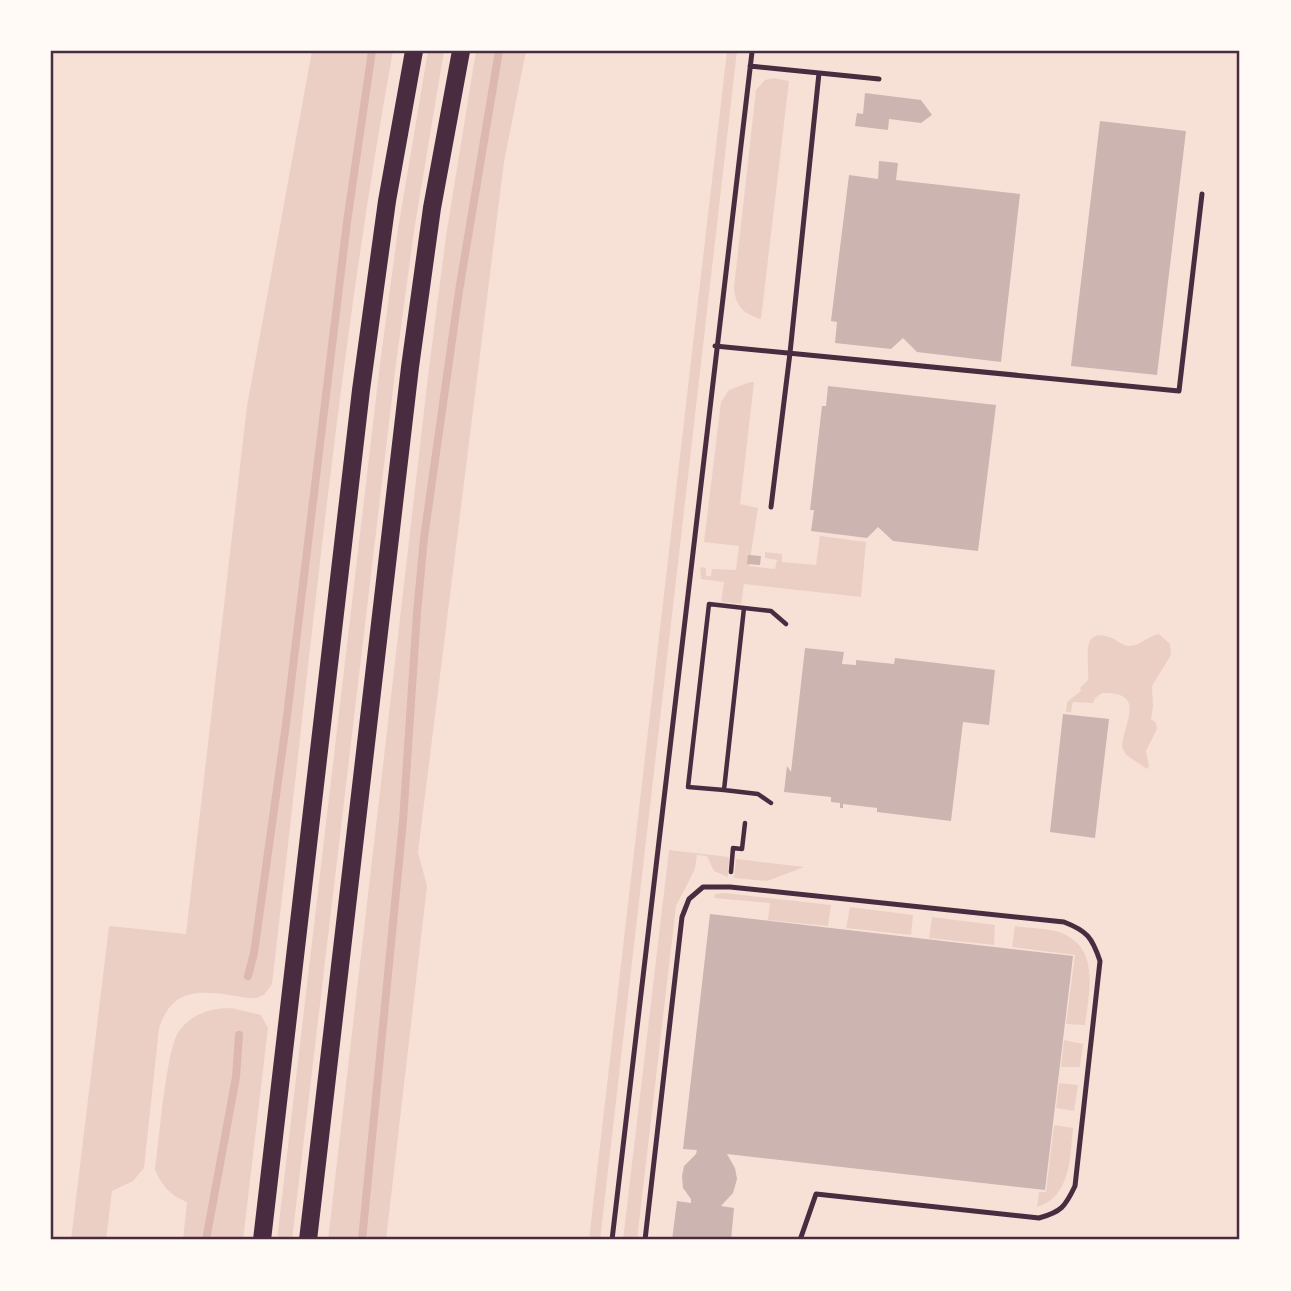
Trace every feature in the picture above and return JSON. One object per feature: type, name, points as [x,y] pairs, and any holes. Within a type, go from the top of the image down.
[{"type":"main road","points":[[262,1240],[364,366],[387,201],[414,51]]},
{"type":"main road","points":[[308,1240],[410,368],[432,208],[461,51]]},
{"type":"lane","points":[[612,1240],[715,346],[752,52]]},
{"type":"lane","points":[[750,66],[879,79]]},
{"type":"lane","points":[[771,507],[819,73]]},
{"type":"lane","points":[[715,346],[1179,391],[1202,194]]},
{"type":"lane","points":[[645,1240],[682,917],[689,899],[703,887],[730,887],[1064,922],[1083,929],[1093,943],[1100,961],[1075,1186],[1067,1203],[1057,1213],[1039,1218],[816,1194],[800,1240]]},
{"type":"path","points":[[771,803],[758,794],[688,787],[709,604],[771,611],[786,624]]},
{"type":"path","points":[[724,790],[744,608]]},
{"type":"path","points":[[733,856],[733,848],[742,849],[745,823]]},
{"type":"shaded area","points":[[312,51],[393,51],[373,167],[340,400],[272,984],[264,995],[256,998],[195,993],[178,1000],[171,1007],[159,1028],[144,1168],[133,1181],[112,1191],[106,1240],[71,1240],[109,926],[186,934],[247,406]]},
{"type":"shaded area","points":[[428,51],[444,51],[414,231],[396,364],[292,1240],[277,1240],[380,364],[398,229]]},
{"type":"shaded area","points":[[476,51],[526,51],[504,162],[418,852],[427,886],[386,1240],[328,1240],[429,368],[446,236]]},
{"type":"shaded area","points":[[727,51],[737,51],[600,1240],[589,1240]]},
{"type":"shaded area","points":[[774,78],[789,81],[761,319],[741,308],[734,287],[756,90],[765,80]]},
{"type":"shaded area","points":[[754,382],[740,504],[758,508],[749,566],[775,569],[777,560],[765,558],[765,552],[782,554],[782,562],[816,565],[820,536],[866,542],[861,597],[744,584],[741,604],[721,602],[724,582],[701,579],[700,567],[706,568],[706,576],[711,576],[712,569],[736,570],[739,546],[704,542],[721,402],[729,390]]},
{"type":"shaded area","points":[[1159,634],[1170,644],[1171,655],[1152,686],[1151,719],[1156,723],[1157,729],[1146,751],[1149,766],[1147,769],[1126,755],[1122,747],[1130,710],[1124,697],[1102,693],[1093,703],[1073,702],[1071,712],[1066,712],[1067,702],[1081,691],[1080,688],[1088,680],[1088,649],[1093,637],[1109,637],[1133,646]]},
{"type":"shaded area","points":[[669,850],[729,857],[728,877],[714,871],[707,856],[697,855],[695,869],[676,906],[637,1240],[623,1240]]},
{"type":"shaded area","points":[[736,859],[804,867],[767,881],[734,878]]},
{"type":"shaded area","points":[[715,894],[831,905],[828,926],[768,920],[770,903],[714,898]]},
{"type":"shaded area","points":[[850,907],[913,915],[911,935],[846,928]]},
{"type":"shaded area","points":[[932,917],[995,925],[994,945],[929,938]]},
{"type":"shaded area","points":[[1015,926],[1059,932],[1081,948],[1087,959],[1090,985],[1085,1025],[1066,1024],[1075,955],[1012,947]]},
{"type":"shaded area","points":[[231,1008],[261,1015],[268,1028],[243,1240],[183,1240],[187,1202],[168,1190],[155,1170],[170,1057],[179,1031],[189,1020],[216,1009]]},
{"type":"shaded area","points":[[1064,1040],[1083,1044],[1080,1067],[1061,1067]]},
{"type":"shaded area","points":[[1059,1083],[1078,1085],[1074,1111],[1056,1108]]},
{"type":"shaded area","points":[[1054,1125],[1073,1128],[1067,1175],[1057,1195],[1037,1207],[1039,1192],[1046,1192]]},
{"type":"building","points":[[865,93],[921,100],[932,115],[921,123],[889,119],[888,130],[855,126],[857,113],[863,114]]},
{"type":"building","points":[[1100,121],[1186,131],[1157,375],[1071,366]]},
{"type":"building","points":[[879,161],[898,163],[896,180],[1020,194],[1001,362],[917,352],[903,338],[891,349],[835,343],[837,322],[831,321],[849,175],[878,179]]},
{"type":"building","points":[[828,386],[996,405],[978,551],[893,541],[878,527],[867,538],[811,531],[814,510],[810,510],[822,406],[826,406]]},
{"type":"building","points":[[748,555],[761,556],[760,565],[747,564]]},
{"type":"building","points":[[805,648],[844,652],[842,664],[856,665],[856,660],[894,664],[895,658],[995,670],[989,725],[963,722],[951,821],[877,812],[877,808],[843,804],[843,808],[840,808],[840,803],[831,802],[831,797],[784,792],[787,766],[791,772]]},
{"type":"building","points":[[1063,714],[1109,719],[1095,838],[1050,832]]},
{"type":"building","points":[[710,914],[1073,956],[1045,1190],[727,1154],[735,1168],[737,1179],[733,1193],[721,1206],[734,1208],[731,1240],[672,1240],[677,1201],[691,1203],[683,1188],[682,1176],[684,1166],[697,1150],[683,1149]]},
{"type":"waterway","points":[[248,976],[254,953],[286,724],[347,222],[372,51]]},
{"type":"waterway","points":[[362,1240],[403,821],[424,538],[459,291],[499,51]]},
{"type":"waterway","points":[[206,1240],[236,1077],[239,1035]]}]
